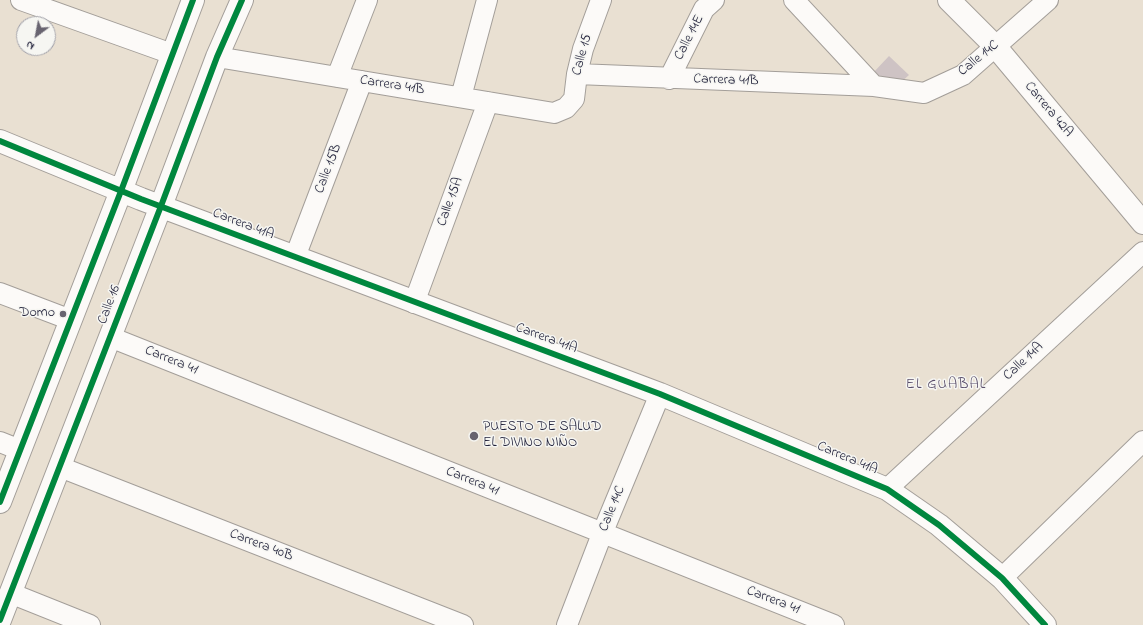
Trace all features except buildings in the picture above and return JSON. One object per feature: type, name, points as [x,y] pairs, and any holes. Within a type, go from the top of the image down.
[{"type":"street","points":[[22,0],[172,54]]},
{"type":"street","points":[[0,502],[121,191],[193,0]]},
{"type":"street","name":"Calle 16","points":[[0,620],[161,206],[217,57],[242,0]]},
{"type":"street","points":[[337,77],[367,0]]},
{"type":"street","points":[[461,97],[487,0]]},
{"type":"street","name":"Calle 15","points":[[566,108],[574,99],[577,74],[583,49],[600,0]]},
{"type":"street","name":"Calle 14E","points":[[669,79],[704,9],[714,0]]},
{"type":"street","points":[[794,0],[874,86]]},
{"type":"street","name":"Carrera 42A","points":[[949,0],[995,46],[1143,223]]},
{"type":"street","name":"Calle 14C","points":[[874,86],[924,93],[963,75],[1048,0]]},
{"type":"street","name":"Carrera 41B","points":[[217,57],[554,113],[566,108]]},
{"type":"street","name":"Carrera 41B","points":[[577,74],[669,79],[874,86]]},
{"type":"street","name":"Calle 15B","points":[[295,257],[362,81]]},
{"type":"street","name":"Calle 15A","points":[[414,302],[488,102]]},
{"type":"street","name":"Carrera 41A","points":[[0,141],[121,191],[660,394],[887,489],[939,525],[1002,578],[1045,625]]},
{"type":"street","name":"Calle 14A","points":[[887,489],[1143,252]]},
{"type":"street","points":[[0,293],[71,320]]},
{"type":"street","name":"Carrera 41","points":[[110,337],[834,625]]},
{"type":"street","name":"Calle 14C","points":[[567,625],[602,534],[660,394]]},
{"type":"street","points":[[1002,578],[1143,441]]},
{"type":"street","points":[[0,442],[20,450]]},
{"type":"street","name":"Carrera 40B","points":[[60,467],[463,625]]},
{"type":"street","points":[[10,593],[90,625]]},
{"type":"cycle path","points":[[0,502],[121,191],[193,0]]},
{"type":"cycle path","points":[[0,620],[161,206],[217,57],[242,0]]},
{"type":"cycle path","points":[[0,141],[141,199],[660,394],[887,489],[939,525],[1002,578],[1045,625]]},
{"type":"place","name":"Domo","points":[[63,314]]},
{"type":"place","name":"PUESTO DE SALUD EL DIVINO NIÑO","points":[[474,436]]},
{"type":"district","name":"EL GUABAL","points":[[946,386]]}]
